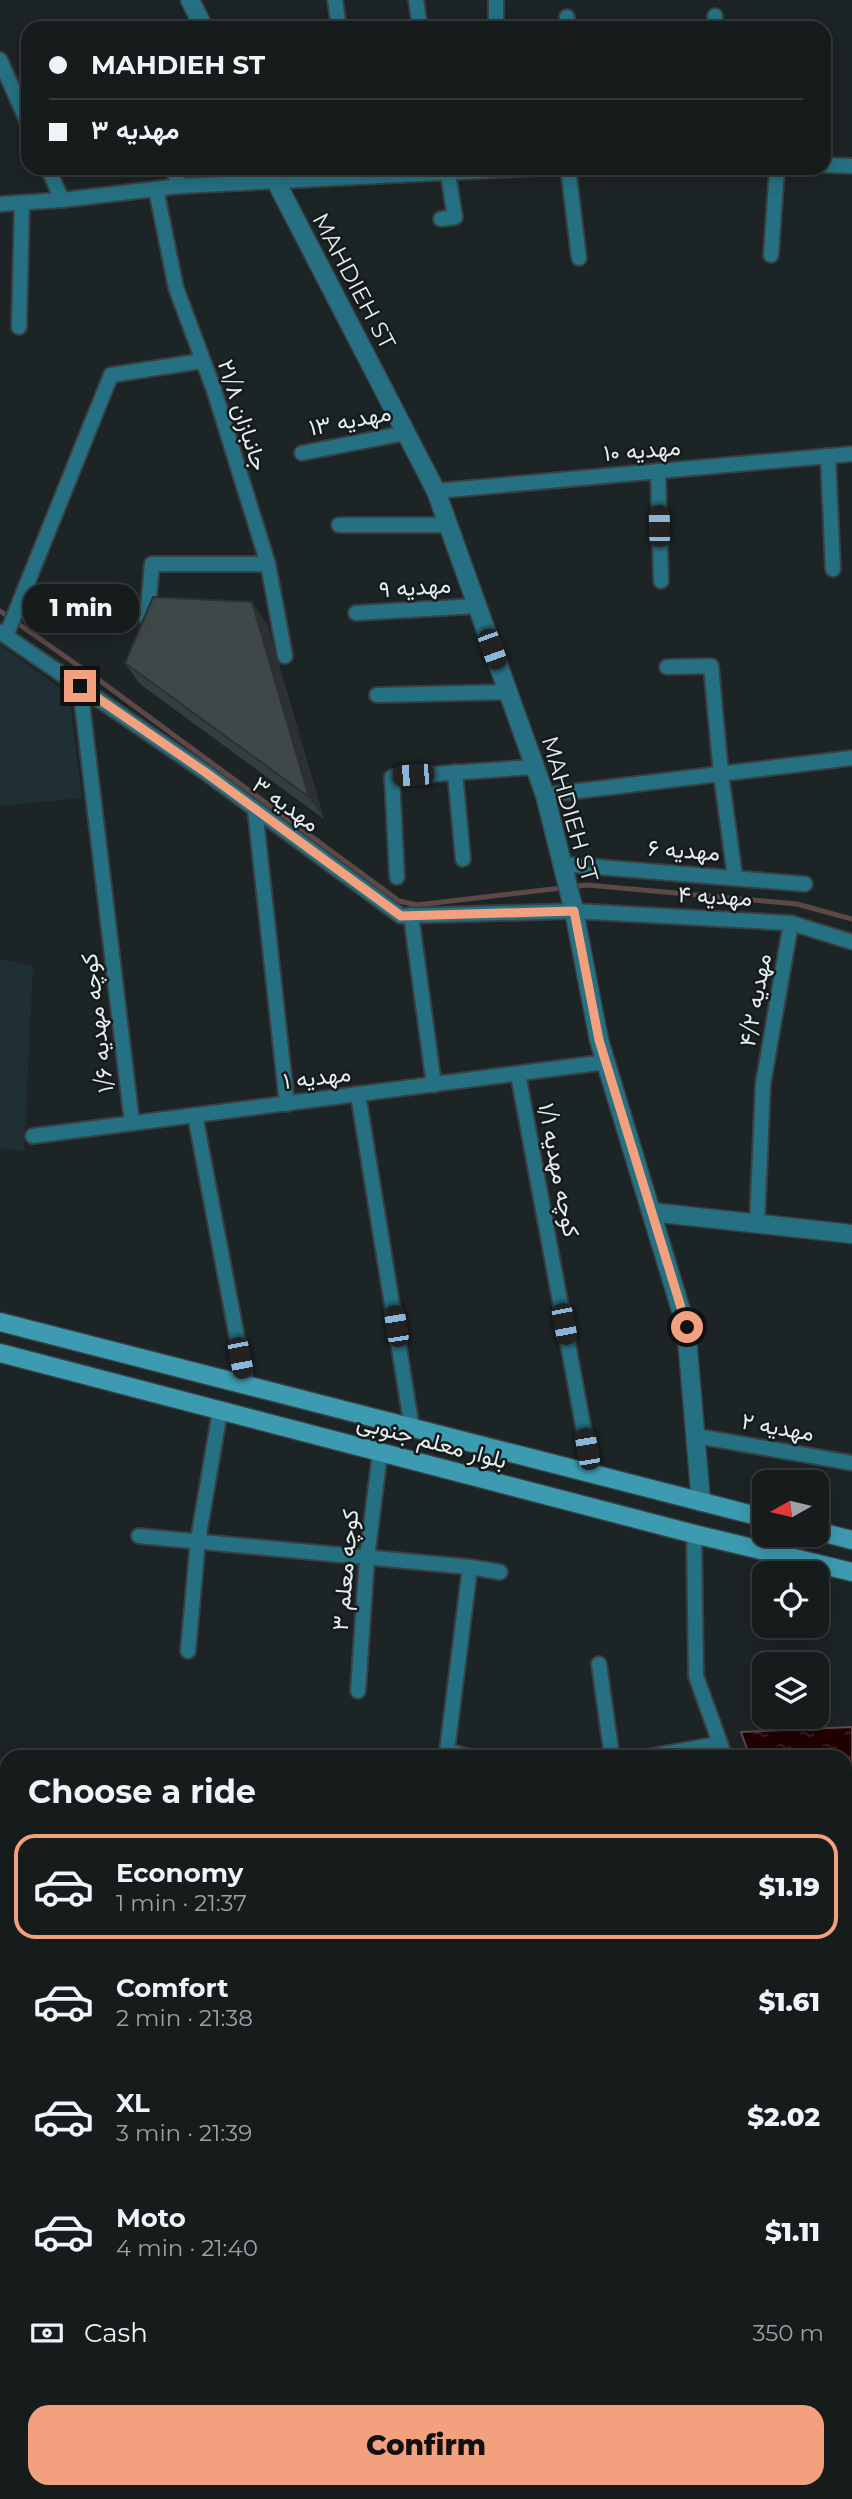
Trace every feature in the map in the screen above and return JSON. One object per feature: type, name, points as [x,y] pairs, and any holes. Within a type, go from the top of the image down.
[{"type":"main road","name":"بلوار معلم جنوبی","points":[[0,1322],[752,1515]]},
{"type":"main road","name":"بلوار معلم جنوبی","points":[[0,1353],[694,1534],[852,1572]]},
{"type":"main road","points":[[830,1534],[852,1539]]},
{"type":"street","points":[[190,0],[200,21]]},
{"type":"street","points":[[335,0],[338,21]]},
{"type":"street","points":[[496,0],[496,21]]},
{"type":"street","points":[[0,60],[21,107]]},
{"type":"street","points":[[831,165],[852,166]]},
{"type":"street","points":[[51,175],[62,200]]},
{"type":"street","points":[[175,175],[180,186]]},
{"type":"street","points":[[0,204],[62,200],[264,175]]},
{"type":"street","name":"MAHDIEH ST","points":[[273,175],[436,491],[545,795],[574,911],[599,1040],[687,1327],[701,1502]]},
{"type":"street","points":[[441,219],[455,217],[448,175]]},
{"type":"street","points":[[569,175],[579,258]]},
{"type":"street","points":[[771,255],[777,175]]},
{"type":"street","name":"جانبازان ۲۱/۸","points":[[156,188],[176,288],[214,390],[268,564],[285,656]]},
{"type":"street","points":[[19,327],[22,203]]},
{"type":"street","points":[[3,634],[111,375],[202,361]]},
{"type":"street","name":"مهدیه ۱۳","points":[[302,453],[406,433]]},
{"type":"street","name":"مهدیه ۱۰","points":[[436,491],[852,454]]},
{"type":"street","points":[[828,456],[833,569]]},
{"type":"street","points":[[658,471],[661,581]]},
{"type":"street","points":[[339,524],[449,525]]},
{"type":"street","points":[[147,619],[152,564],[268,564]]},
{"type":"street","name":"مهدیه ۹","points":[[356,613],[477,606]]},
{"type":"street","name":"مهدیه ۳","points":[[3,634],[254,809],[401,916],[574,911]]},
{"type":"street","points":[[667,667],[711,666],[721,774],[735,877]]},
{"type":"street","name":"کوچه مهدیه ۱/۶","points":[[80,686],[132,1123]]},
{"type":"street","points":[[377,695],[508,692]]},
{"type":"street","points":[[545,795],[852,758]]},
{"type":"street","points":[[397,877],[392,777],[534,766]]},
{"type":"street","points":[[455,772],[463,859]]},
{"type":"street","points":[[254,809],[287,1104]]},
{"type":"street","name":"مهدیه ۶","points":[[561,864],[804,884]]},
{"type":"street","name":"مهدیه ۴","points":[[574,911],[791,923],[852,942]]},
{"type":"street","points":[[411,915],[434,1084]]},
{"type":"street","name":"مهدیه ۴/۲","points":[[757,1224],[763,1084],[791,923]]},
{"type":"street","name":"مهدیه ۱","points":[[33,1136],[606,1062]]},
{"type":"street","name":"کوچه مهدیه ۱/۱","points":[[518,1074],[592,1474]]},
{"type":"street","points":[[358,1094],[412,1428]]},
{"type":"street","points":[[195,1115],[246,1385]]},
{"type":"street","points":[[651,1212],[852,1234]]},
{"type":"street","points":[[188,1651],[198,1540],[220,1411]]},
{"type":"street","name":"مهدیه ۲","points":[[696,1436],[852,1463]]},
{"type":"street","name":"کوچه معلم ۳","points":[[358,1691],[367,1558],[380,1452]]},
{"type":"street","points":[[694,1534],[696,1675],[722,1750]]},
{"type":"street","points":[[139,1536],[500,1572]]},
{"type":"street","points":[[447,1750],[470,1567]]},
{"type":"street","points":[[599,1664],[611,1750]]},
{"type":"shaded area","points":[[0,645],[69,694],[82,798],[0,806]]},
{"type":"shaded area","points":[[0,959],[33,966],[24,1152],[0,1148]]},
{"type":"water","points":[[852,1727],[852,1750],[747,1750],[741,1732]]},
{"type":"building","points":[[153,597],[252,602],[309,797],[125,663]]},
{"type":"waterway","points":[[0,611],[103,683],[399,901],[417,905],[587,885],[797,904],[852,919]]},
{"type":"route","points":[[80,686],[205,772],[401,916],[574,911],[599,1040],[687,1327]]}]
